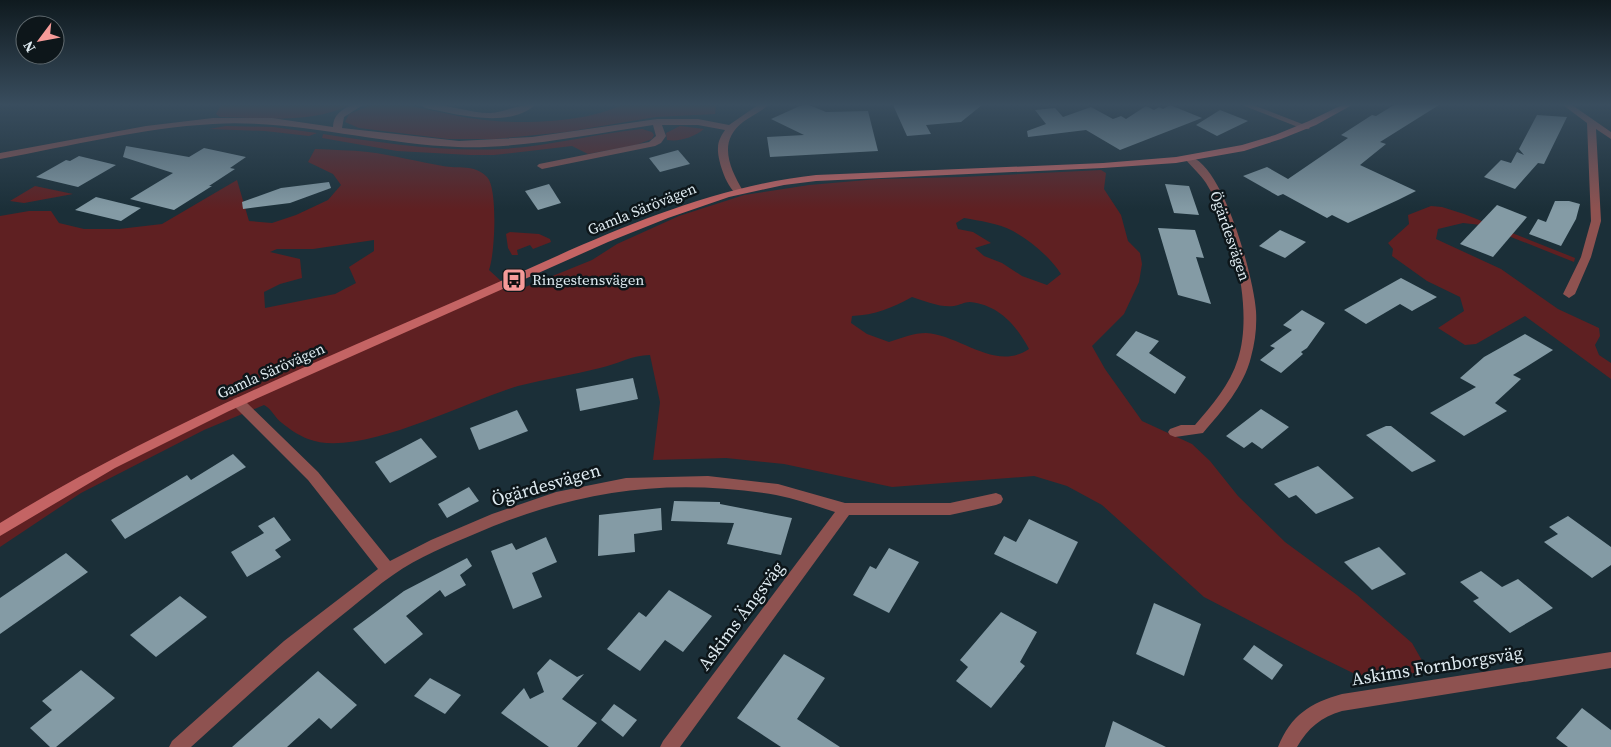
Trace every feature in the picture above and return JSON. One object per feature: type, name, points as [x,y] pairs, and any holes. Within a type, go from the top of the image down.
[{"type":"street","points":[[0,156],[90,140]]},
{"type":"street","points":[[410,140],[479,144],[529,140]]},
{"type":"street","points":[[542,166],[652,144],[659,140]]},
{"type":"street","points":[[723,140],[722,158],[724,168],[738,191]]},
{"type":"street","name":"Gamla Särövägen","points":[[0,530],[91,475],[156,440],[238,402],[662,216],[696,203],[770,184],[829,176],[1099,166],[1191,160],[1272,140]]},
{"type":"street","points":[[1570,294],[1586,257],[1596,220],[1592,140]]},
{"type":"street","name":"Ögärdesvägen","points":[[1175,432],[1198,430],[1213,415],[1231,391],[1239,376],[1249,336],[1249,291],[1234,239],[1212,184],[1200,167],[1191,160]]},
{"type":"street","points":[[238,402],[313,476],[388,570]]},
{"type":"street","name":"Ögärdesvägen","points":[[178,747],[290,646],[388,570],[436,544],[528,507],[590,489],[635,482],[708,481],[738,484],[778,490],[845,509],[950,509],[996,499]]},
{"type":"street","name":"Askims Ängsväg","points":[[669,747],[845,509]]},
{"type":"street","name":"Askims Fornborgsväg","points":[[1287,747],[1296,731],[1314,712],[1336,704],[1355,699],[1611,660]]},
{"type":"shaded area","points":[[333,140],[367,140],[434,148],[479,150],[570,140],[650,140],[636,145],[588,154],[572,146],[494,155],[470,155],[397,151]]},
{"type":"shaded area","points":[[315,149],[355,151],[472,169],[482,173],[490,183],[494,207],[493,250],[489,270],[513,292],[592,260],[617,244],[679,216],[744,195],[809,185],[878,179],[1101,170],[1106,173],[1104,189],[1121,215],[1128,241],[1140,253],[1142,264],[1139,282],[1124,314],[1092,346],[1105,369],[1142,421],[1192,444],[1210,461],[1238,496],[1285,542],[1357,595],[1412,643],[1424,664],[1414,673],[1382,678],[1357,675],[1204,597],[1102,505],[1067,486],[1034,476],[892,487],[784,464],[726,458],[653,460],[660,402],[650,355],[637,356],[600,368],[518,386],[413,426],[355,441],[330,443],[308,439],[285,425],[264,405],[204,430],[81,493],[0,547],[0,216],[29,211],[51,211],[59,223],[84,229],[119,229],[162,224],[237,180],[249,221],[272,223],[296,215],[328,200],[341,185],[333,174],[308,162]],"holes":[[[964,218],[995,224],[1013,231],[1040,250],[1061,274],[1047,285],[1022,276],[1002,263],[984,256],[975,248],[991,243],[973,232],[958,229],[956,223]],[[374,240],[374,251],[349,267],[356,283],[335,294],[265,308],[264,292],[280,284],[302,278],[300,259],[270,252],[277,249],[313,249]],[[912,297],[944,306],[954,306],[966,302],[980,304],[990,307],[1006,318],[1029,349],[1016,355],[991,355],[939,335],[926,333],[889,342],[867,334],[851,323],[852,316],[890,308]]]},
{"type":"shaded area","points":[[35,186],[73,194],[24,203],[10,201]]},
{"type":"shaded area","points":[[1431,206],[1442,207],[1464,214],[1575,258],[1574,262],[1481,225],[1463,223],[1438,229],[1436,239],[1501,269],[1558,309],[1599,328],[1600,336],[1595,345],[1599,355],[1611,363],[1611,379],[1525,316],[1476,344],[1465,345],[1438,328],[1464,311],[1460,297],[1427,281],[1392,256],[1393,249],[1388,243],[1409,224],[1408,215]]},
{"type":"shaded area","points":[[510,232],[539,234],[550,239],[551,242],[533,249],[530,245],[517,250],[518,255],[512,255],[508,248],[506,234]]},
{"type":"building","points":[[767,140],[875,140],[878,151],[770,157]]},
{"type":"building","points":[[1103,140],[1146,140],[1120,150]]},
{"type":"building","points":[[1345,140],[1383,140],[1380,142],[1386,144],[1360,165],[1416,191],[1348,223],[1332,215],[1327,218],[1283,194],[1278,196],[1243,176],[1267,167],[1288,179]]},
{"type":"building","points":[[1524,140],[1556,140],[1544,164],[1538,163],[1515,189],[1484,177],[1501,160],[1511,163],[1517,152],[1524,155],[1519,149]]},
{"type":"building","points":[[126,146],[189,157],[204,148],[246,157],[230,168],[235,169],[209,186],[212,186],[174,210],[130,199],[173,173],[123,157]]},
{"type":"building","points":[[678,150],[690,164],[660,172],[649,158]]},
{"type":"building","points":[[79,156],[116,165],[78,187],[36,177],[66,160],[70,161]]},
{"type":"building","points":[[329,182],[331,188],[290,203],[243,209],[242,202],[281,188]]},
{"type":"building","points":[[549,184],[561,203],[538,210],[525,191]]},
{"type":"building","points":[[1165,184],[1189,186],[1199,215],[1174,213]]},
{"type":"building","points":[[96,197],[141,208],[121,221],[75,210]]},
{"type":"building","points":[[1555,201],[1569,201],[1580,204],[1576,219],[1561,246],[1529,234],[1538,219],[1546,222]]},
{"type":"building","points":[[1497,205],[1527,217],[1493,257],[1460,244]]},
{"type":"building","points":[[1158,228],[1195,230],[1204,258],[1196,257],[1211,304],[1178,295]]},
{"type":"building","points":[[1280,230],[1306,242],[1285,258],[1259,246]]},
{"type":"building","points":[[1401,278],[1437,297],[1412,311],[1400,304],[1366,324],[1344,310]]},
{"type":"building","points":[[1302,310],[1325,323],[1307,348],[1301,352],[1303,354],[1281,373],[1260,360],[1275,348],[1270,346],[1292,330],[1283,325]]},
{"type":"building","points":[[1136,331],[1159,341],[1149,353],[1186,377],[1175,394],[1116,355]]},
{"type":"building","points":[[1525,334],[1553,350],[1513,375],[1521,379],[1495,403],[1507,411],[1464,436],[1430,413],[1476,387],[1460,378],[1484,357]]},
{"type":"building","points":[[633,378],[638,399],[580,411],[576,389]]},
{"type":"building","points":[[1261,409],[1289,427],[1262,449],[1252,442],[1244,448],[1226,436]]},
{"type":"building","points":[[517,410],[528,431],[479,450],[470,428]]},
{"type":"building","points":[[1386,426],[1391,426],[1436,461],[1412,472],[1366,435]]},
{"type":"building","points":[[421,438],[437,457],[390,483],[375,462]]},
{"type":"building","points":[[233,454],[246,467],[125,539],[111,520],[187,475],[191,480]]},
{"type":"building","points":[[1318,466],[1354,498],[1316,514],[1296,495],[1289,498],[1274,484]]},
{"type":"building","points":[[469,487],[479,501],[447,518],[438,504]]},
{"type":"building","points":[[674,501],[720,502],[720,504],[792,518],[781,555],[727,544],[734,523],[671,521]]},
{"type":"building","points":[[661,508],[662,530],[634,534],[635,552],[598,556],[599,515]]},
{"type":"building","points":[[1568,516],[1611,547],[1611,565],[1592,578],[1544,542],[1558,534],[1549,527]]},
{"type":"building","points":[[274,517],[291,540],[275,550],[281,557],[247,577],[231,552],[264,533],[258,526]]},
{"type":"building","points":[[1029,519],[1078,542],[1057,584],[994,554],[1004,536],[1016,542]]},
{"type":"building","points":[[546,537],[557,562],[532,573],[542,597],[513,609],[491,551],[512,543],[516,550]]},
{"type":"building","points":[[1379,547],[1406,574],[1372,590],[1344,562]]},
{"type":"building","points":[[889,548],[919,562],[889,613],[853,595],[870,566],[876,569]]},
{"type":"building","points":[[66,553],[88,572],[0,634],[0,598]]},
{"type":"building","points":[[467,558],[472,566],[460,575],[466,585],[445,597],[440,590],[406,616],[423,634],[385,664],[353,629],[404,591]]},
{"type":"building","points":[[1481,571],[1502,587],[1518,579],[1553,608],[1510,633],[1473,601],[1479,598],[1460,582]]},
{"type":"building","points":[[669,590],[712,616],[683,652],[665,640],[640,671],[607,649],[639,612],[646,617]]},
{"type":"building","points":[[180,596],[207,617],[156,657],[130,635]]},
{"type":"building","points":[[1154,603],[1201,624],[1184,676],[1136,654]]},
{"type":"building","points":[[1001,612],[1037,632],[1020,662],[1025,666],[991,708],[956,681],[968,667],[960,660]]},
{"type":"building","points":[[1254,645],[1283,665],[1272,680],[1243,659]]},
{"type":"building","points":[[784,654],[825,678],[797,719],[840,747],[781,747],[737,718]]},
{"type":"building","points":[[550,659],[577,677],[584,674],[562,699],[597,723],[577,747],[549,747],[501,713],[524,688],[530,699],[544,692],[537,673]]},
{"type":"building","points":[[81,670],[115,698],[56,747],[50,747],[30,728],[52,710],[42,701]]},
{"type":"building","points":[[318,671],[357,705],[331,729],[319,718],[287,747],[232,747]]},
{"type":"building","points":[[430,678],[461,695],[445,714],[414,696]]},
{"type":"building","points":[[614,704],[637,720],[623,737],[601,720]]},
{"type":"building","points":[[1582,708],[1611,730],[1611,747],[1568,747],[1556,738]]},
{"type":"building","points":[[1113,721],[1166,747],[1105,747]]},
{"type":"place","name":"Ringestensvägen","points":[[514,280]]}]
